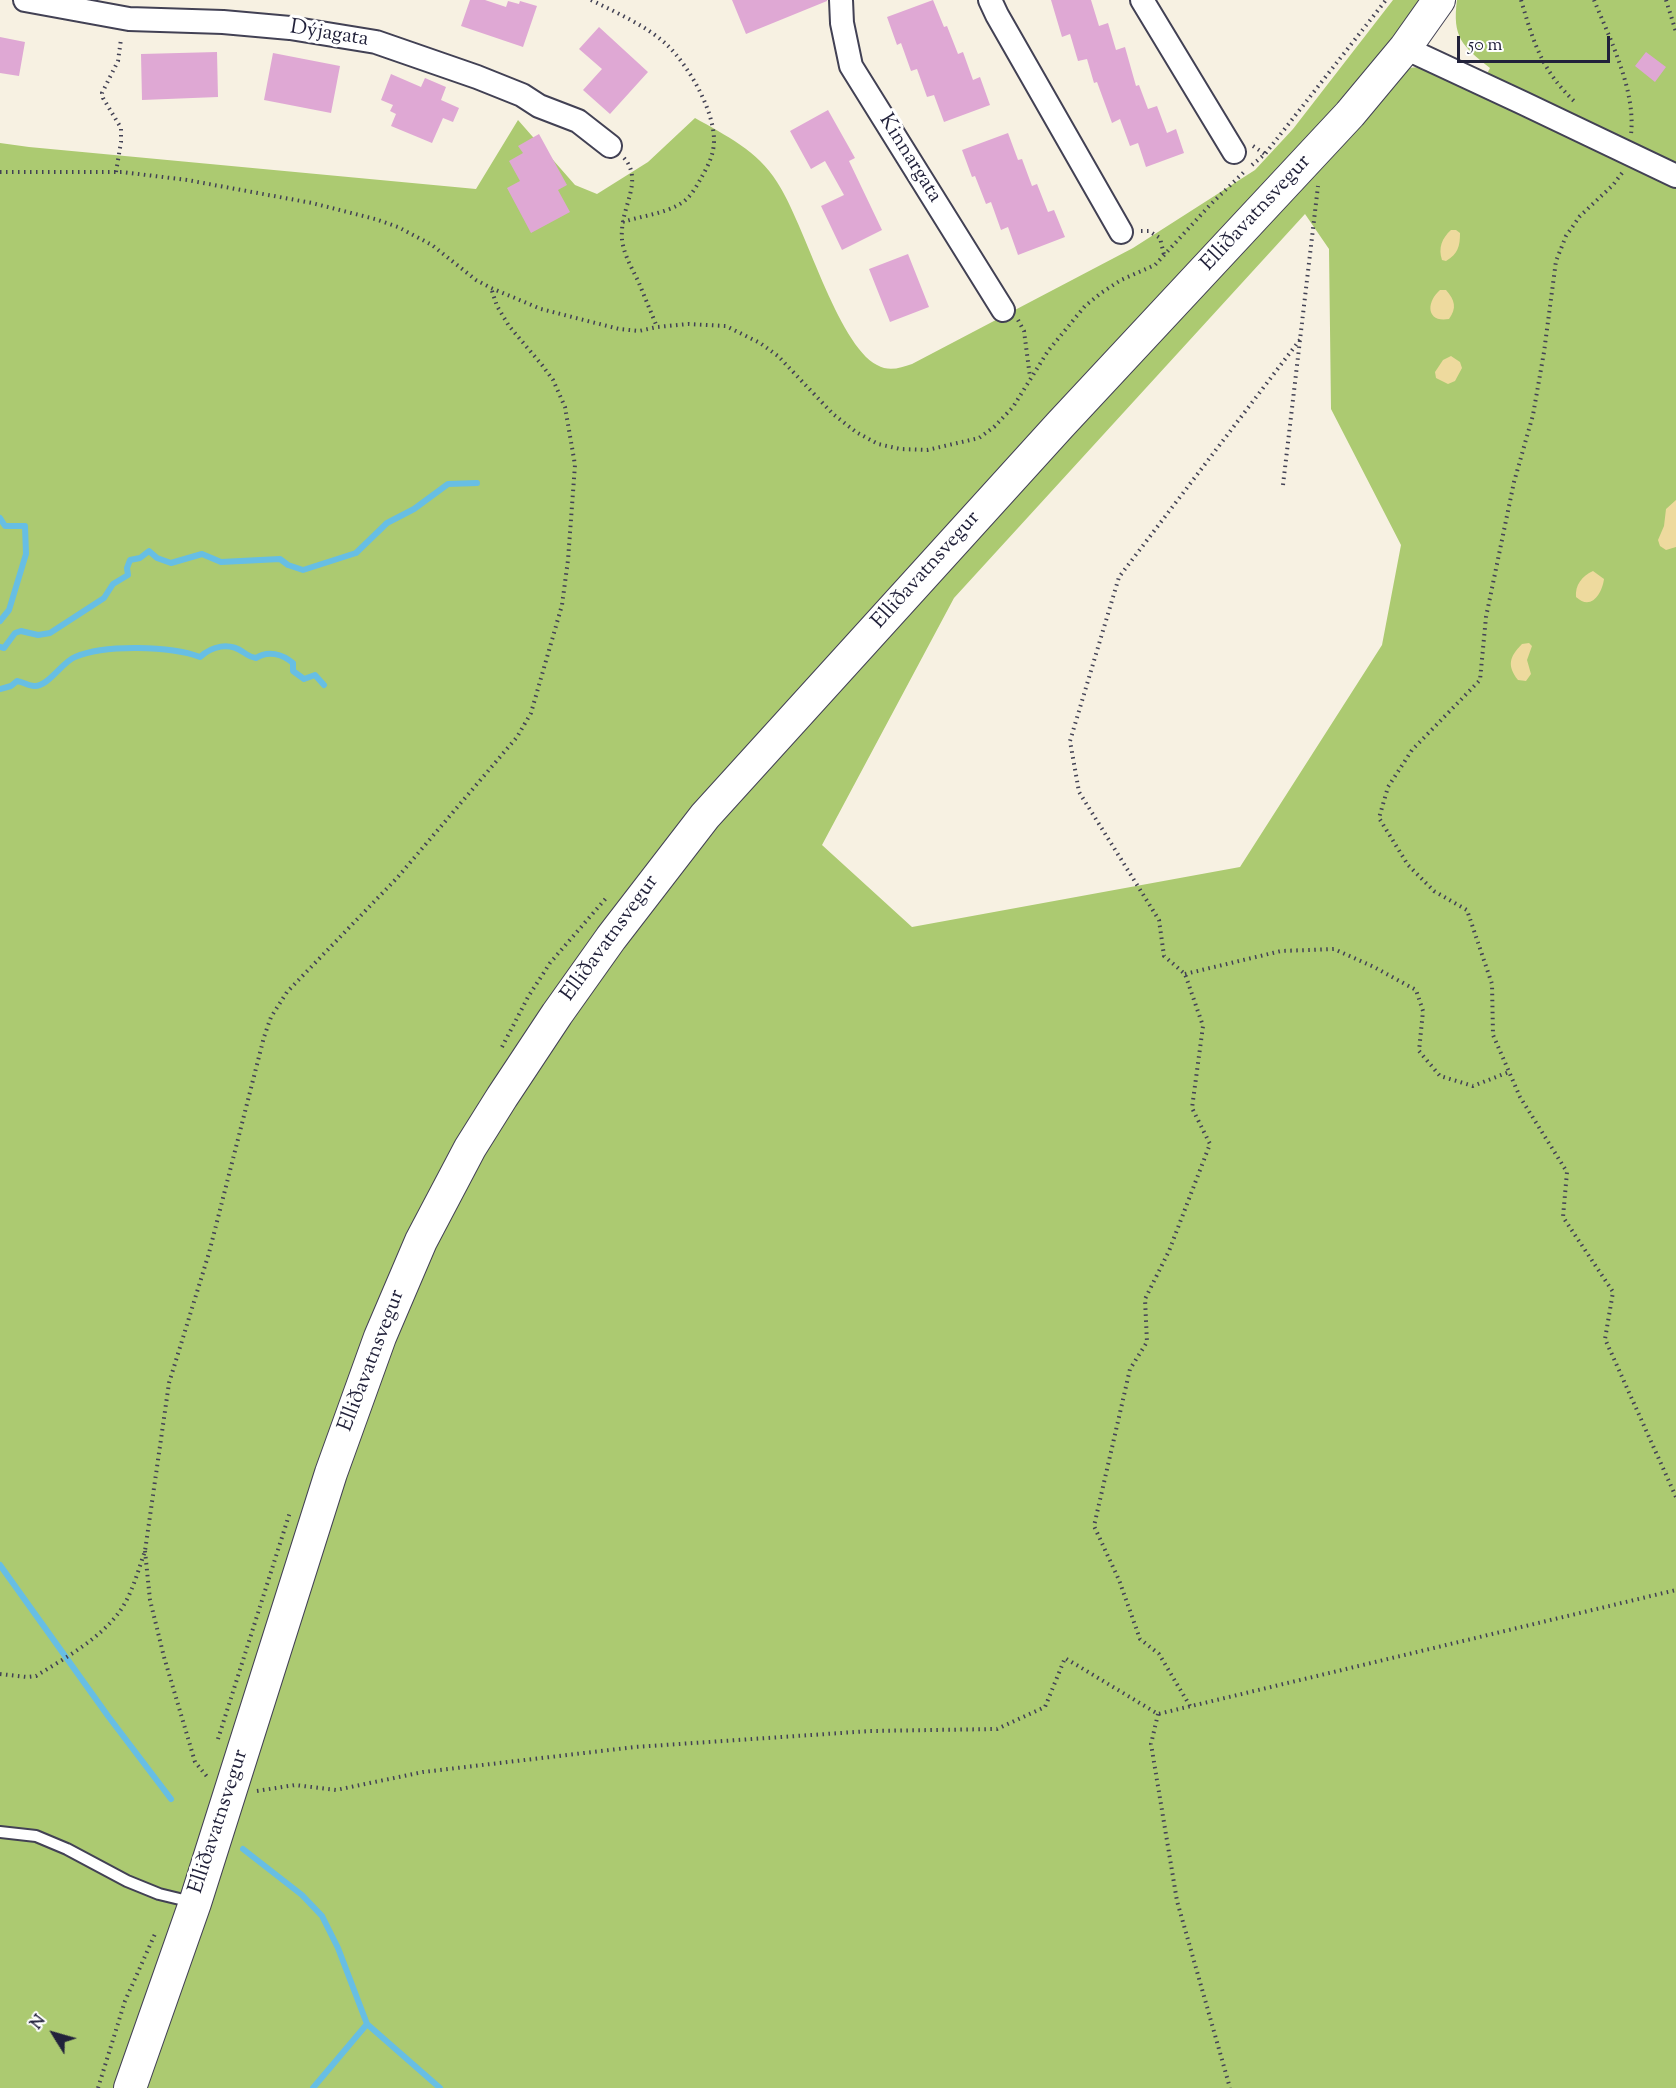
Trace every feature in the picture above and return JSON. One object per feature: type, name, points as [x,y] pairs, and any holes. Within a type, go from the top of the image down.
[{"type":"main road","name":"Elliðavatnsvegur","points":[[130,2088],[213,1787],[380,1337],[421,1241],[470,1148],[556,1014],[657,877],[720,799],[1060,425],[1323,144],[1383,76],[1439,0]]},
{"type":"street","name":"Dýjagata","points":[[25,0],[129,18],[223,22],[290,28],[376,42],[522,95],[539,106],[578,121],[610,146]]},
{"type":"street","name":"Kinnargata","points":[[841,0],[842,23],[851,66],[1003,310]]},
{"type":"street","points":[[990,0],[1121,232]]},
{"type":"street","points":[[1142,0],[1234,152]]},
{"type":"street","points":[[1405,48],[1676,176]]},
{"type":"lane","points":[[0,1832],[36,1836],[67,1849],[127,1881],[183,1900]]},
{"type":"path","points":[[591,0],[632,21],[667,45],[688,71],[703,96],[711,123],[714,149],[693,192],[680,204],[623,222]]},
{"type":"path","points":[[0,172],[116,172],[187,180],[257,192],[375,219],[398,227],[432,245],[476,280],[541,309],[602,326],[639,331],[688,324],[726,326],[778,356],[833,414],[856,432],[878,444],[900,449],[927,450],[979,438],[994,427],[1013,407],[1048,351],[1085,306],[1121,280],[1155,265],[1210,205],[1265,154],[1386,0]]},
{"type":"path","points":[[1521,0],[1546,69],[1563,92],[1580,107]]},
{"type":"path","points":[[1594,0],[1614,49],[1627,91],[1632,122],[1629,153],[1623,172],[1613,185],[1580,216],[1566,236],[1556,261],[1533,415],[1514,482],[1486,617],[1480,680],[1412,750],[1388,787],[1379,818],[1408,865],[1434,891],[1467,910],[1492,984],[1493,1035],[1520,1097],[1568,1172],[1563,1217],[1613,1292],[1605,1339],[1676,1497]]},
{"type":"path","points":[[1666,0],[1676,32]]},
{"type":"path","points":[[116,172],[121,128],[102,93],[118,61],[119,52]]},
{"type":"path","points":[[1282,485],[1302,337],[1323,144]]},
{"type":"path","points":[[610,146],[624,157],[632,171],[632,188],[625,207],[623,222],[623,246],[642,296],[657,327]]},
{"type":"path","points":[[1121,232],[1149,231],[1160,238],[1164,255]]},
{"type":"path","points":[[213,1787],[195,1762],[164,1657],[150,1600],[145,1551],[169,1383],[209,1253],[264,1037],[271,1017],[287,992],[397,878],[525,726],[531,713],[562,604],[568,561],[575,465],[565,407],[553,380],[509,326],[497,306],[491,288]]},
{"type":"path","points":[[1003,310],[1017,319],[1024,331],[1030,378]]},
{"type":"path","points":[[1190,1706],[1159,1654],[1140,1639],[1119,1580],[1094,1526],[1130,1369],[1147,1342],[1145,1299],[1169,1251],[1210,1144],[1192,1108],[1203,1026],[1185,974],[1164,956],[1159,920],[1079,792],[1070,741],[1119,577],[1302,337]]},
{"type":"path","points":[[500,1050],[550,963],[613,891]]},
{"type":"path","points":[[1185,974],[1281,951],[1334,949],[1416,990],[1423,1011],[1419,1051],[1440,1076],[1473,1086],[1509,1072]]},
{"type":"path","points":[[216,1745],[291,1508]]},
{"type":"path","points":[[0,1674],[36,1676],[105,1628],[121,1610],[145,1551]]},
{"type":"path","points":[[213,1787],[295,1785],[336,1790],[423,1772],[635,1747],[870,1731],[997,1729],[1045,1707],[1065,1658],[1158,1714],[1676,1590]]},
{"type":"path","points":[[1158,1714],[1151,1744],[1177,1900],[1230,2088]]},
{"type":"path","points":[[210,1767],[213,1787]]},
{"type":"path","points":[[98,2088],[125,2001],[183,1900]]},
{"type":"green space","points":[[1393,0],[1421,0],[1374,70],[715,792],[448,1170],[123,2088],[0,2088],[0,143],[476,189],[518,120],[575,185],[597,194],[648,162],[695,118],[740,145],[769,171],[788,201],[822,281],[848,333],[862,353],[877,365],[894,369],[912,364],[1133,248],[1255,170],[1293,129]]},
{"type":"green space","points":[[1457,0],[1676,0],[1676,2088],[145,2088],[387,1344],[484,1143],[705,832],[1407,68],[1420,67],[1477,93],[1490,68],[1461,40],[1456,23]],"holes":[[[1305,214],[1329,249],[1331,409],[1401,545],[1382,645],[1240,867],[912,927],[822,845],[954,598]]]},
{"type":"sand","points":[[1451,230],[1460,233],[1460,242],[1456,252],[1446,261],[1442,260],[1441,247],[1445,236]]},
{"type":"sand","points":[[1440,290],[1446,290],[1453,301],[1454,308],[1449,319],[1436,318],[1432,315],[1432,300]]},
{"type":"sand","points":[[1451,356],[1460,362],[1462,368],[1455,381],[1448,384],[1436,378],[1435,372],[1443,360]]},
{"type":"sand","points":[[1676,500],[1676,547],[1666,550],[1660,546],[1658,540],[1664,526],[1666,509]]},
{"type":"sand","points":[[1593,571],[1604,579],[1601,590],[1595,599],[1581,601],[1576,597],[1578,585],[1586,575]]},
{"type":"sand","points":[[1529,643],[1532,646],[1527,660],[1531,674],[1526,681],[1518,680],[1512,670],[1512,657],[1522,644]]},
{"type":"building","points":[[470,0],[485,0],[506,7],[508,1],[519,4],[520,1],[537,6],[523,47],[461,26]]},
{"type":"building","points":[[732,0],[827,0],[827,1],[746,34]]},
{"type":"building","points":[[933,0],[958,54],[963,52],[973,80],[980,77],[990,105],[944,122],[934,95],[927,97],[917,69],[911,71],[901,43],[897,45],[887,17]]},
{"type":"building","points":[[1051,0],[1091,0],[1099,26],[1108,23],[1116,50],[1125,47],[1136,86],[1139,85],[1148,109],[1157,106],[1167,133],[1176,129],[1184,153],[1146,167],[1138,143],[1130,146],[1120,119],[1112,123],[1097,82],[1094,83],[1087,59],[1078,61],[1070,34],[1062,37]]},
{"type":"building","points":[[599,27],[648,72],[610,114],[583,90],[602,69],[579,49]]},
{"type":"building","points":[[0,37],[25,42],[19,76],[0,73]]},
{"type":"building","points":[[217,52],[218,97],[142,100],[141,54]]},
{"type":"building","points":[[1646,52],[1666,67],[1655,82],[1635,66]]},
{"type":"building","points":[[273,53],[340,66],[331,113],[264,100]]},
{"type":"building","points":[[391,74],[421,87],[425,78],[446,87],[441,100],[459,108],[453,122],[443,118],[432,143],[391,126],[396,114],[390,111],[393,105],[381,100]]},
{"type":"building","points":[[828,110],[855,158],[849,161],[882,230],[842,250],[821,206],[844,195],[825,161],[811,169],[790,131]]},
{"type":"building","points":[[1008,133],[1018,160],[1022,159],[1032,186],[1037,184],[1048,212],[1054,210],[1065,237],[1018,255],[1008,227],[1001,230],[991,202],[986,204],[975,176],[972,177],[962,150]]},
{"type":"building","points":[[539,134],[567,185],[558,190],[570,212],[531,233],[507,188],[520,181],[509,161],[523,153],[518,146]]},
{"type":"building","points":[[908,254],[929,307],[890,322],[869,269]]},
{"type":"waterway","points":[[0,647],[4,648],[15,633],[21,631],[38,635],[50,633],[104,598],[113,584],[128,575],[127,568],[130,560],[140,558],[149,551],[157,558],[171,563],[202,554],[221,562],[280,559],[288,565],[303,570],[356,553],[387,523],[414,509],[448,484],[477,483]]},
{"type":"waterway","points":[[0,518],[5,526],[25,526],[26,554],[9,610],[0,621]]},
{"type":"waterway","points":[[0,689],[11,686],[17,681],[32,686],[39,685],[50,679],[75,657],[103,650],[156,649],[200,657],[210,650],[226,646],[256,658],[265,654],[280,655],[293,663],[293,671],[304,679],[315,675],[324,685]]},
{"type":"waterway","points":[[0,1565],[108,1716],[171,1799]]},
{"type":"waterway","points":[[243,1849],[302,1895],[322,1916],[338,1948],[367,2024],[440,2088]]},
{"type":"waterway","points":[[313,2088],[367,2024]]}]
